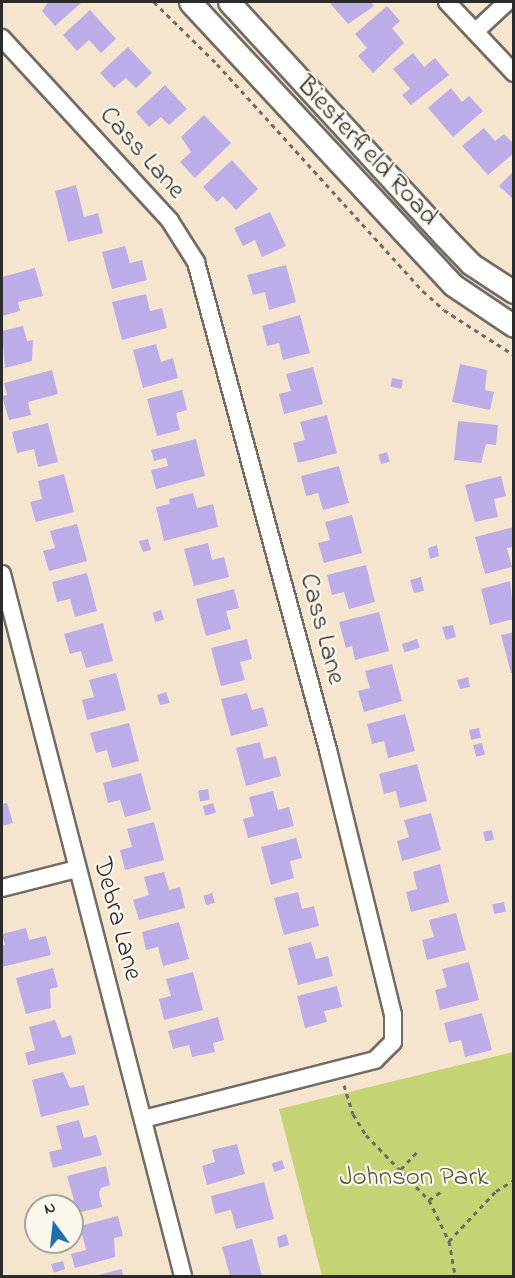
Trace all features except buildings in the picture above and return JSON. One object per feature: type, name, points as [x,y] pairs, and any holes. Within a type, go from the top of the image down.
[{"type":"street","name":"Biesterfield Road","points":[[190,2],[453,285],[513,326]]},
{"type":"street","name":"Biesterfield Road","points":[[229,2],[465,257],[513,292]]},
{"type":"street","points":[[447,2],[513,73]]},
{"type":"street","points":[[476,31],[507,2]]},
{"type":"street","name":"Cass Lane","points":[[2,38],[170,221],[196,262],[327,750],[393,1015],[393,1042],[375,1060],[143,1119]]},
{"type":"street","name":"Debra Lane","points":[[2,574],[183,1276]]},
{"type":"street","points":[[2,888],[77,869]]},
{"type":"path","points":[[154,2],[225,72],[423,291],[444,310],[513,355]]},
{"type":"path","points":[[347,1093],[353,1114],[366,1135],[429,1200],[449,1241],[455,1276]]},
{"type":"path","points":[[401,1169],[417,1152]]},
{"type":"path","points":[[449,1241],[496,1191],[513,1180]]},
{"type":"path","points":[[429,1200],[442,1191]]},
{"type":"green space","name":"Johnson Park","points":[[513,1052],[513,1276],[322,1276],[279,1109]]}]
